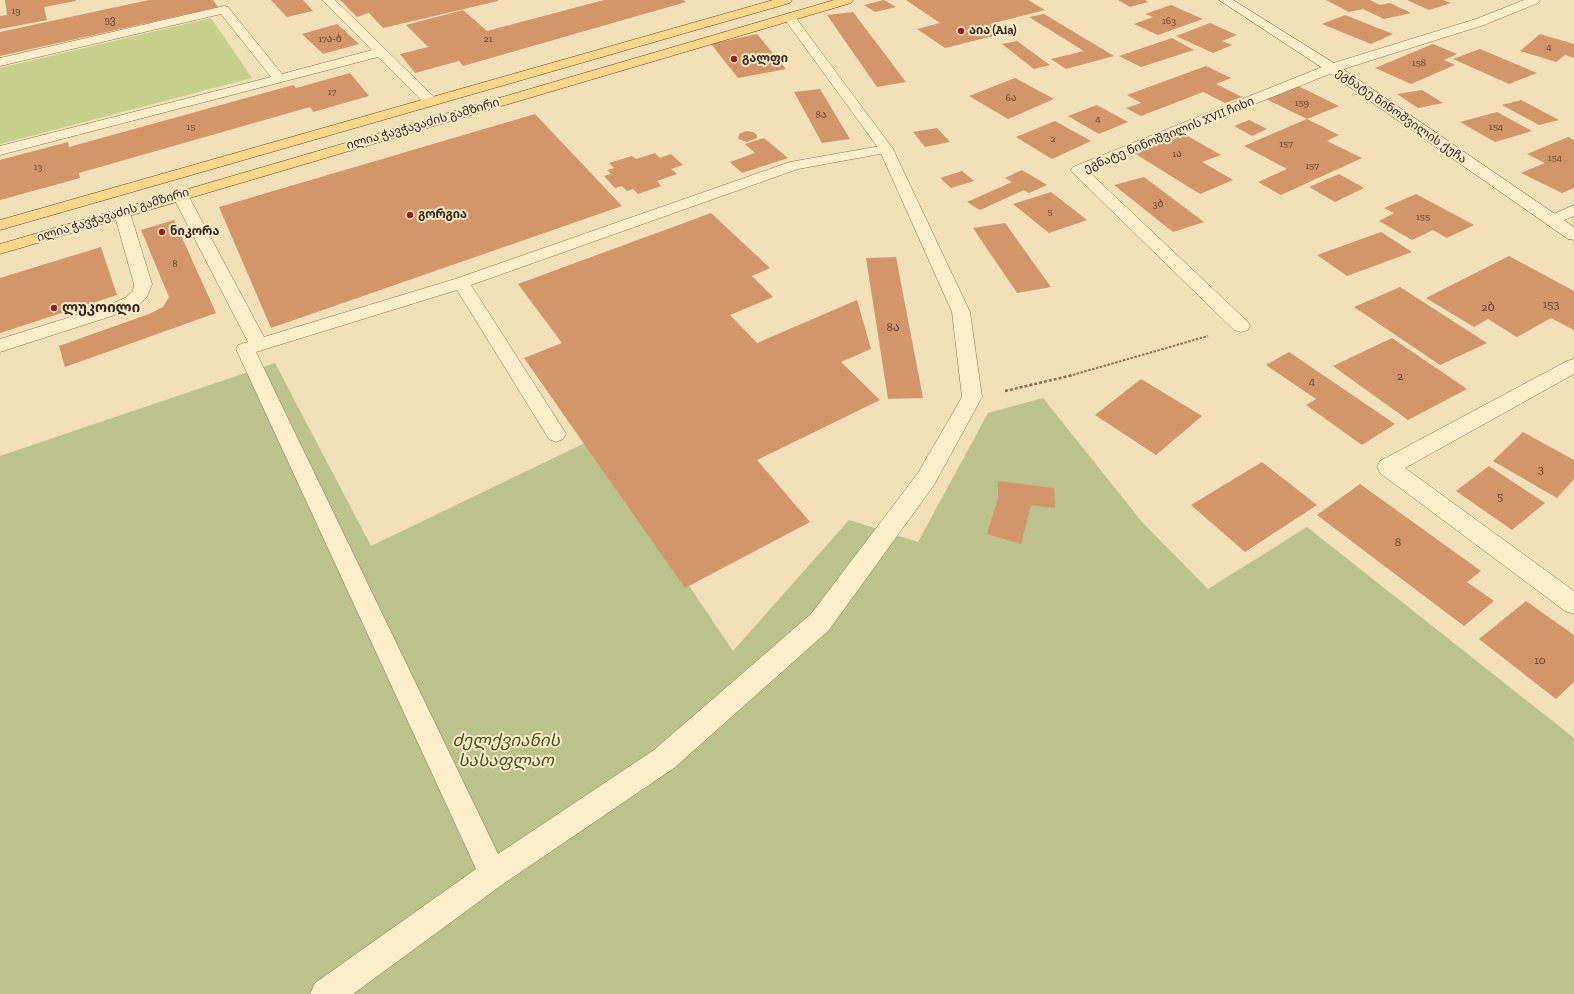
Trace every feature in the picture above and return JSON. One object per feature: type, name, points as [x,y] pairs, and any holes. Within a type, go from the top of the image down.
[{"type":"main road","name":"ილია ჭავჭავაძის გამზირი","points":[[0,249],[122,213],[787,8],[847,0]]},
{"type":"main road","name":"ილია ჭავჭავაძის გამზირი","points":[[0,225],[765,3],[787,8]]},
{"type":"street","points":[[328,0],[430,101]]},
{"type":"street","name":"ეგნატე ნინოშვილის ქუჩა","points":[[1225,0],[1332,68],[1574,235]]},
{"type":"street","points":[[1332,68],[1480,22],[1534,0]]},
{"type":"street","points":[[326,994],[493,874],[664,760],[820,622],[926,479],[972,398],[961,312],[886,149],[787,8]]},
{"type":"street","points":[[0,62],[224,10],[279,78]]},
{"type":"street","points":[[0,151],[381,52]]},
{"type":"street","name":"ეგნატე ნინოშვილის XVII ჩიხი","points":[[1241,326],[1078,170],[1332,68]]},
{"type":"street","points":[[493,874],[245,349],[461,283],[795,165],[886,149]]},
{"type":"street","points":[[180,195],[259,345]]},
{"type":"street","points":[[1552,220],[1574,210]]},
{"type":"street","points":[[0,346],[13,344],[115,309],[131,302],[141,293],[143,284],[122,213]]},
{"type":"street","points":[[461,283],[556,434]]},
{"type":"street","points":[[1574,366],[1388,467],[1574,604]]},
{"type":"path","points":[[972,398],[1056,380],[1241,326]]},
{"type":"green space","points":[[211,18],[252,78],[0,144],[0,68]]},
{"type":"green space","name":"ძელქვიანის სასაფლაო","points":[[275,363],[371,546],[591,440],[733,651],[849,520],[918,542],[988,413],[1043,398],[1142,522],[1208,589],[1307,527],[1574,738],[1574,994],[0,994],[0,456]]},
{"type":"building","points":[[5,0],[76,1],[44,7],[47,20],[0,29],[0,16],[7,15]]},
{"type":"building","points":[[149,0],[213,0],[218,7],[0,56],[0,32]]},
{"type":"building","points":[[271,0],[303,0],[313,11],[287,17]]},
{"type":"building","points":[[340,0],[498,1],[383,28],[369,13],[357,17]]},
{"type":"building","points":[[604,0],[683,0],[686,2],[463,66],[459,61],[415,73],[400,54],[428,47],[406,25],[463,10],[487,31]]},
{"type":"building","points":[[884,0],[896,7],[875,12],[864,5]]},
{"type":"building","points":[[906,0],[1028,0],[1045,10],[990,24],[1005,33],[945,48],[917,29],[940,23]]},
{"type":"building","points":[[1118,0],[1145,0],[1148,2],[1130,7]]},
{"type":"building","points":[[1326,0],[1370,0],[1380,5],[1390,3],[1411,13],[1384,19],[1363,9],[1349,12]]},
{"type":"building","points":[[1407,0],[1443,0],[1451,3],[1429,10]]},
{"type":"building","points":[[1171,5],[1203,19],[1158,35],[1134,24],[1153,17],[1145,14]]},
{"type":"building","points":[[853,12],[906,82],[877,87],[827,15]]},
{"type":"building","points":[[1044,14],[1114,56],[1066,69],[1051,59],[1084,51],[1029,17]]},
{"type":"building","points":[[1345,15],[1393,34],[1371,44],[1322,24]]},
{"type":"building","points":[[1210,23],[1237,35],[1222,41],[1232,45],[1213,53],[1176,36]]},
{"type":"building","points":[[337,24],[359,44],[323,54],[302,34]]},
{"type":"building","points":[[757,34],[786,69],[738,78],[711,44]]},
{"type":"building","points":[[1540,34],[1574,44],[1574,58],[1565,55],[1556,62],[1520,51]]},
{"type":"building","points":[[1172,38],[1194,50],[1141,67],[1119,56]]},
{"type":"building","points":[[1017,41],[1050,65],[1034,69],[1002,44]]},
{"type":"building","points":[[1433,44],[1457,54],[1444,60],[1455,65],[1411,84],[1375,68]]},
{"type":"building","points":[[1480,49],[1537,73],[1509,84],[1453,59]]},
{"type":"building","points":[[1206,66],[1231,78],[1216,84],[1242,97],[1225,103],[1203,92],[1141,116],[1126,108],[1141,103],[1127,95]]},
{"type":"building","points":[[350,73],[369,96],[313,112],[310,107],[79,173],[80,178],[0,200],[0,160],[68,142],[69,147],[293,85],[296,88]]},
{"type":"building","points":[[1015,78],[1054,99],[1008,119],[969,96]]},
{"type":"building","points":[[1298,86],[1339,106],[1307,119],[1266,99]]},
{"type":"building","points":[[820,89],[850,139],[822,143],[794,92]]},
{"type":"building","points":[[1422,90],[1443,103],[1418,108],[1397,94]]},
{"type":"building","points":[[1521,100],[1559,120],[1539,125],[1502,105]]},
{"type":"building","points":[[1097,105],[1128,122],[1099,134],[1068,116]]},
{"type":"building","points":[[1497,112],[1532,131],[1495,142],[1460,122]]},
{"type":"building","name":"გორგია","points":[[535,114],[622,206],[271,328],[219,207]]},
{"type":"building","points":[[1307,119],[1339,135],[1327,141],[1362,158],[1281,195],[1258,182],[1287,169],[1244,146]]},
{"type":"building","points":[[1249,120],[1267,129],[1252,136],[1234,126]]},
{"type":"building","points":[[1055,121],[1091,141],[1052,159],[1016,137]]},
{"type":"building","points":[[937,128],[950,142],[925,147],[913,132]]},
{"type":"building","points":[[746,131],[753,132],[757,135],[757,138],[747,142],[738,139],[739,134]]},
{"type":"building","points":[[1184,134],[1221,155],[1202,162],[1233,180],[1200,194],[1134,153]]},
{"type":"building","points":[[1568,137],[1574,140],[1574,188],[1562,193],[1521,173],[1545,163],[1527,154]]},
{"type":"building","points":[[764,138],[788,158],[742,173],[730,162],[755,153],[745,144]]},
{"type":"building","points":[[655,153],[660,158],[671,154],[683,165],[671,169],[677,174],[657,181],[661,186],[638,194],[633,189],[627,191],[622,186],[615,188],[604,176],[611,174],[607,170],[614,168],[609,163],[632,156],[636,159]]},
{"type":"building","points":[[1022,170],[1047,185],[1029,193],[1024,190],[980,210],[967,202],[1012,182],[1005,178]]},
{"type":"building","points":[[962,171],[974,181],[951,188],[940,178]]},
{"type":"building","points":[[1339,174],[1364,188],[1335,202],[1309,187]]},
{"type":"building","points":[[1144,177],[1204,222],[1173,232],[1114,185]]},
{"type":"building","points":[[1051,192],[1087,220],[1049,233],[1013,204]]},
{"type":"building","points":[[1416,194],[1474,225],[1447,238],[1433,230],[1412,240],[1379,221],[1394,213],[1384,208]]},
{"type":"building","points":[[711,213],[770,268],[752,276],[773,297],[730,315],[757,343],[857,300],[871,349],[841,362],[880,400],[757,460],[810,522],[685,588],[524,358],[562,343],[518,284]]},
{"type":"building","points":[[174,220],[216,313],[65,367],[59,346],[149,314],[163,307],[169,297],[141,230]]},
{"type":"building","points":[[1005,223],[1051,287],[1017,293],[973,228]]},
{"type":"building","points":[[1381,232],[1412,252],[1347,276],[1317,255]]},
{"type":"building","points":[[101,247],[117,295],[0,333],[0,278]]},
{"type":"building","points":[[1509,256],[1574,291],[1574,330],[1551,318],[1517,337],[1488,319],[1474,327],[1426,298]]},
{"type":"building","points":[[896,257],[923,398],[888,399],[866,258]]},
{"type":"building","points":[[1400,287],[1487,343],[1440,365],[1354,307]]},
{"type":"building","points":[[1392,338],[1467,389],[1408,420],[1333,366]]},
{"type":"building","points":[[1289,352],[1395,424],[1362,445],[1306,405],[1316,399],[1266,365]]},
{"type":"building","points":[[1141,379],[1202,416],[1156,455],[1095,415]]},
{"type":"building","points":[[1523,432],[1574,460],[1574,479],[1557,498],[1493,461]]},
{"type":"building","points":[[1262,462],[1317,505],[1245,552],[1191,505]]},
{"type":"building","points":[[1489,466],[1545,503],[1512,530],[1456,491]]},
{"type":"building","points":[[998,481],[1054,488],[1055,508],[1031,505],[1021,544],[987,534],[998,498]]},
{"type":"building","points":[[1360,484],[1481,571],[1467,582],[1494,601],[1464,626],[1317,515]]},
{"type":"building","points":[[1526,601],[1574,635],[1574,682],[1556,699],[1479,639]]},
{"type":"place","name":"აია (Aia)","points":[[961,31]]},
{"type":"place","name":"გალფი","points":[[734,59]]},
{"type":"place","name":"გორგია","points":[[410,215]]},
{"type":"place","name":"ნიკორა","points":[[162,232]]},
{"type":"place","name":"ლუკოილი","points":[[54,308]]}]
